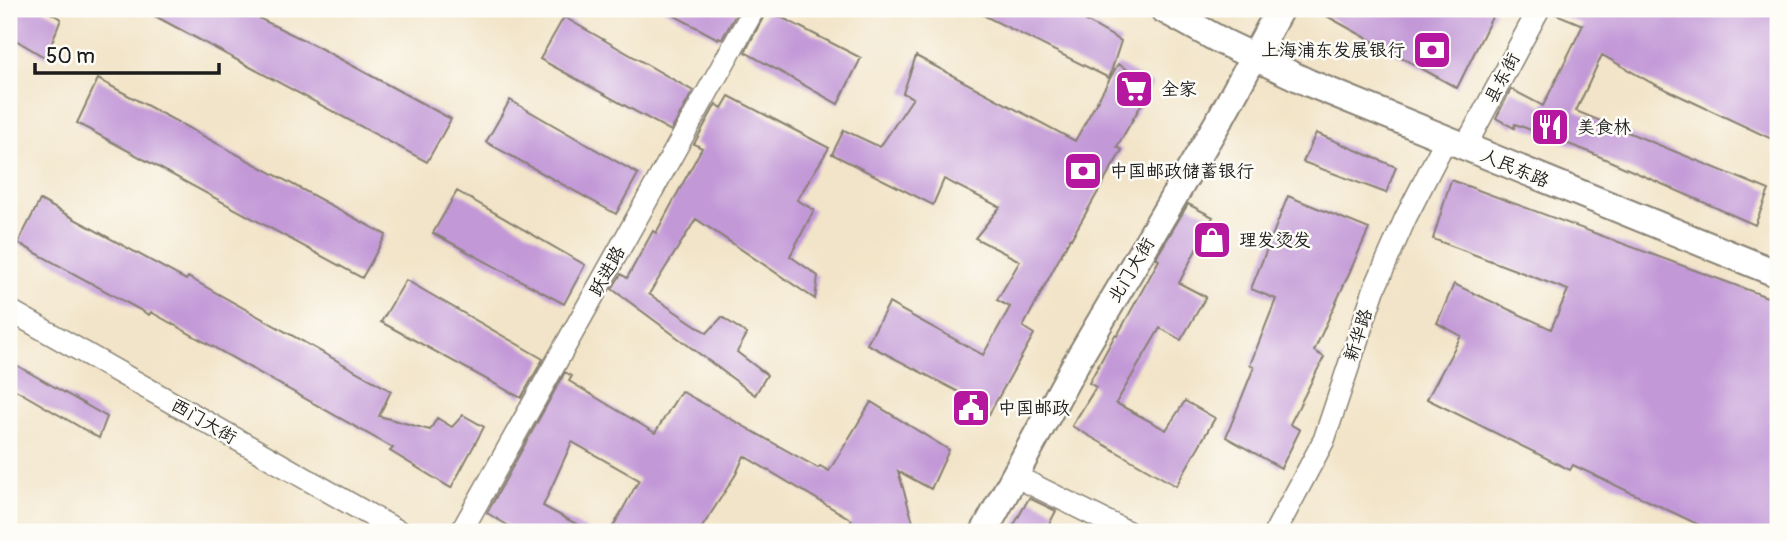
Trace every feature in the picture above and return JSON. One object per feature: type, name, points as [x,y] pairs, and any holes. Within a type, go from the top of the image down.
[{"type":"street","name":"跃进路","points":[[461,532],[754,9]]},
{"type":"street","name":"人民东路","points":[[1163,9],[1253,58],[1309,83],[1778,274]]},
{"type":"street","name":"北门大街","points":[[984,532],[1076,363],[1221,117],[1280,9]]},
{"type":"street","name":"县东街","points":[[1455,143],[1539,9]]},
{"type":"street","name":"新华路","points":[[1275,532],[1324,440],[1374,289],[1406,217],[1455,143]]},
{"type":"street","name":"西门大街","points":[[9,310],[372,525],[400,532]]},
{"type":"street","points":[[1015,476],[1128,532]]},
{"type":"building","points":[[9,9],[43,9],[61,19],[46,58],[9,36]]},
{"type":"building","points":[[142,9],[240,9],[318,47],[451,119],[427,162]]},
{"type":"building","points":[[662,9],[739,9],[722,39],[718,39]]},
{"type":"building","points":[[971,9],[1065,9],[1121,41],[1109,78]]},
{"type":"building","name":"上海浦东发展银行","points":[[1314,9],[1496,9],[1457,88]]},
{"type":"building","points":[[1552,9],[1778,9],[1778,142],[1650,82],[1602,55],[1576,111],[1769,190],[1755,225],[1587,151],[1515,124],[1514,128],[1496,118],[1511,89],[1543,106],[1583,25],[1551,12]]},
{"type":"building","points":[[767,10],[861,58],[838,104],[745,52]]},
{"type":"building","points":[[564,17],[693,91],[671,131],[540,59]]},
{"type":"building","points":[[916,56],[1075,141],[1118,64],[1153,84],[1117,147],[1122,150],[1070,238],[1023,327],[1034,334],[988,416],[959,396],[961,393],[867,344],[889,303],[983,355],[1010,307],[997,300],[1020,261],[975,238],[1000,207],[944,179],[933,205],[832,154],[844,130],[880,147],[913,98],[903,93]]},
{"type":"building","points":[[98,79],[386,235],[362,278],[77,123]]},
{"type":"building","points":[[729,96],[829,148],[797,200],[814,210],[790,256],[818,276],[815,299],[696,219],[649,294],[707,333],[722,317],[747,334],[737,352],[767,375],[755,395],[612,289],[621,274],[627,278],[653,231],[656,233],[702,148],[694,144],[716,104],[722,108]]},
{"type":"building","points":[[510,100],[638,174],[616,214],[486,142]]},
{"type":"building","points":[[1316,133],[1396,167],[1386,193],[1303,162]]},
{"type":"building","points":[[1451,180],[1778,301],[1778,532],[1714,532],[1573,465],[1570,470],[1427,399],[1461,336],[1437,323],[1454,284],[1551,329],[1568,290],[1433,239]]},
{"type":"building","points":[[457,191],[585,265],[564,304],[433,233]]},
{"type":"building","points":[[1288,196],[1369,229],[1314,351],[1324,357],[1290,424],[1300,430],[1281,468],[1226,437],[1254,367],[1250,365],[1276,299],[1251,289]]},
{"type":"building","points":[[40,200],[186,280],[188,277],[391,391],[379,416],[430,430],[437,418],[452,427],[463,415],[484,427],[451,488],[390,451],[393,448],[151,312],[149,315],[18,243]]},
{"type":"building","points":[[1188,204],[1213,217],[1179,283],[1206,297],[1181,340],[1160,328],[1116,403],[1166,430],[1185,401],[1215,418],[1176,486],[1072,426],[1096,387],[1089,383]]},
{"type":"building","points":[[406,280],[543,359],[521,398],[381,322]]},
{"type":"building","points":[[9,361],[107,417],[99,438],[9,386]]},
{"type":"building","points":[[565,372],[572,376],[569,381],[655,433],[681,391],[818,468],[820,466],[829,471],[871,402],[949,450],[931,489],[898,471],[916,532],[846,532],[852,520],[744,456],[736,474],[699,532],[610,532],[639,480],[572,442],[543,506],[591,532],[519,532],[487,513]]},
{"type":"building","points":[[1029,498],[1056,511],[1045,532],[1010,532]]},
{"type":"place","name":"上海浦东发展银行","points":[[1432,50]]},
{"type":"place","name":"全家","points":[[1134,89]]},
{"type":"place","name":"美食林","points":[[1550,127]]},
{"type":"place","name":"中国邮政储蓄银行","points":[[1083,171]]},
{"type":"place","name":"理发烫发","points":[[1212,240]]},
{"type":"place","name":"中国邮政","points":[[971,408]]}]
